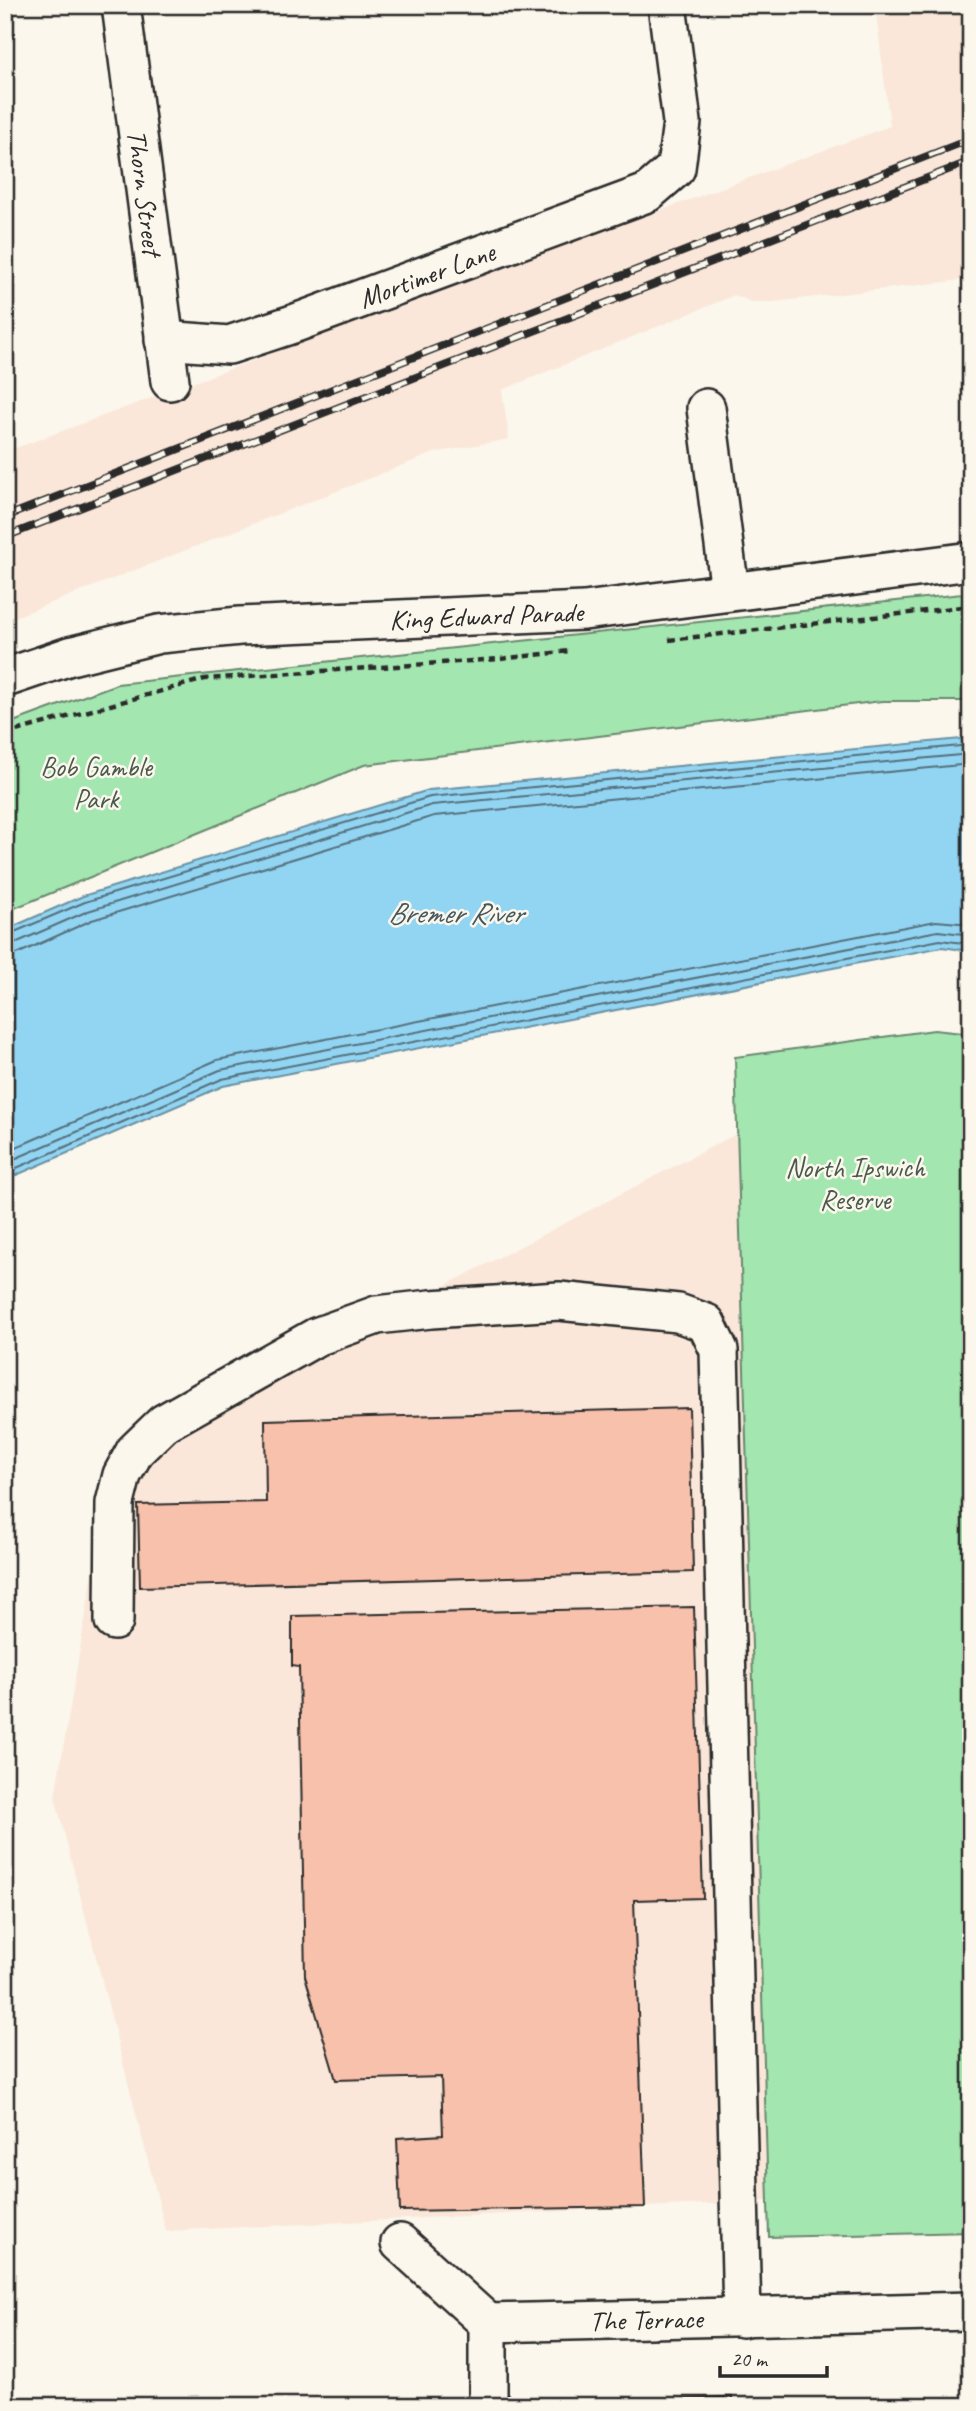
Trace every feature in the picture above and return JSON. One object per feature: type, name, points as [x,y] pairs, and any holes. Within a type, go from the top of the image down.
[{"type":"street","name":"Thorn Street","points":[[121,5],[170,381]]},
{"type":"street","name":"Mortimer Lane","points":[[164,340],[229,345],[647,194],[676,168],[682,122],[667,5]]},
{"type":"street","points":[[706,408],[730,591]]},
{"type":"street","name":"King Edward Parade","points":[[5,678],[70,656],[159,634],[240,626],[584,611],[971,561]]},
{"type":"street","points":[[114,1621],[116,1503],[122,1475],[135,1451],[164,1423],[316,1337],[377,1315],[559,1301],[678,1313],[706,1323],[719,1350],[742,2318]]},
{"type":"street","points":[[400,2244],[488,2323],[488,2406]]},
{"type":"street","name":"The Terrace","points":[[488,2323],[971,2311]]},
{"type":"path","points":[[666,640],[971,606]]},
{"type":"path","points":[[5,734],[205,680],[500,659],[583,649]]},
{"type":"shaded area","points":[[875,5],[971,5],[971,279],[773,302],[751,302],[735,295],[502,390],[509,439],[434,453],[5,621],[5,452],[890,126]]},
{"type":"shaded area","points":[[738,1133],[767,2201],[166,2231],[55,1797],[112,1459]]},
{"type":"green space","name":"Bob Gamble Park","points":[[971,593],[971,701],[882,701],[364,765],[5,912],[5,725],[117,684]]},
{"type":"green space","name":"North Ipswich Reserve","points":[[934,1030],[971,1034],[971,2232],[769,2237],[735,1057]]},
{"type":"water","name":"Bremer River","points":[[971,738],[971,951],[942,947],[223,1086],[5,1180],[5,930],[83,896],[429,790]]},
{"type":"building","points":[[689,1408],[693,1572],[140,1587],[138,1505],[266,1502],[265,1420]]},
{"type":"building","points":[[694,1607],[703,1898],[634,1900],[645,2207],[400,2211],[397,2138],[443,2135],[441,2077],[336,2080],[305,1976],[299,1667],[292,1666],[292,1616]]},
{"type":"building","points":[[732,2397],[732,2406],[678,2406],[678,2399]]},
{"type":"building","points":[[619,2401],[620,2406],[561,2406],[561,2403]]},
{"type":"railway","points":[[5,517],[971,139]]},
{"type":"railway","points":[[5,537],[971,161]]}]
